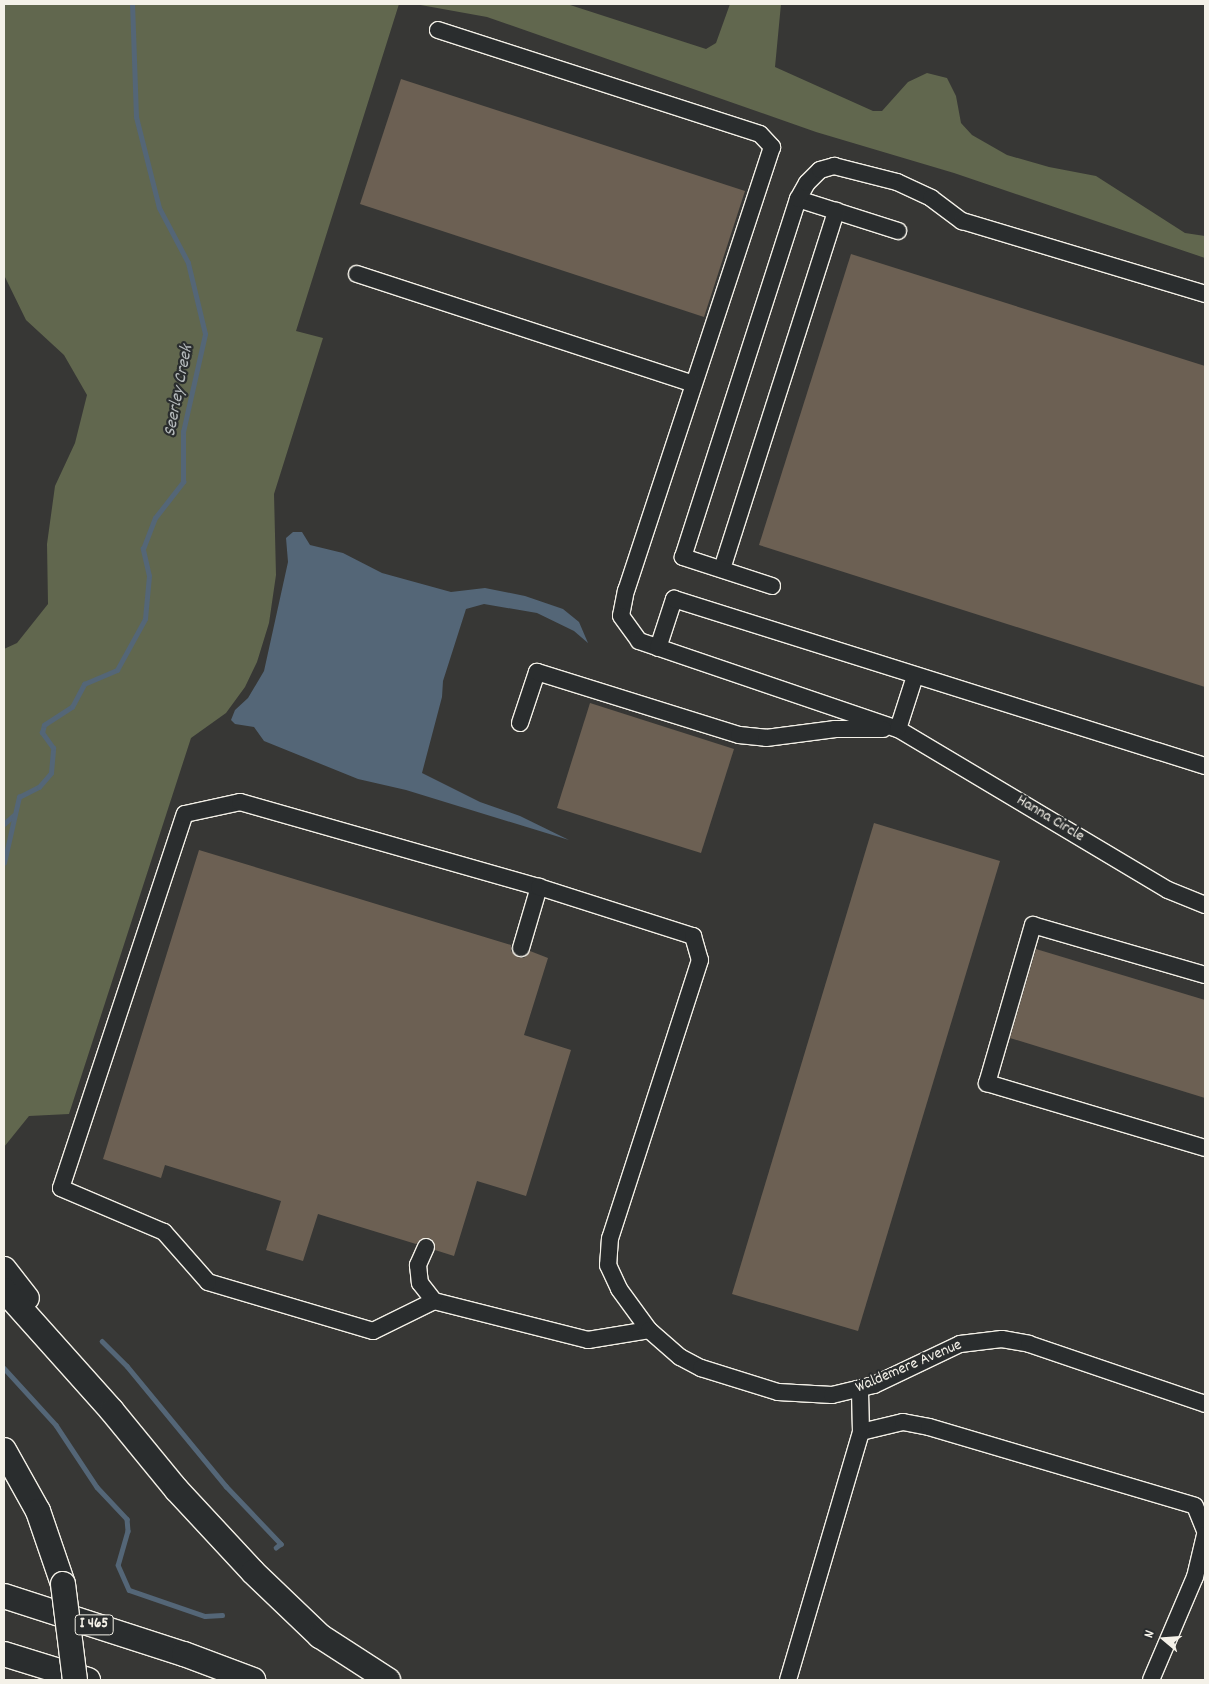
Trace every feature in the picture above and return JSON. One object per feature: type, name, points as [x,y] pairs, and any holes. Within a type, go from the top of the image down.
[{"type":"highway","points":[[4,1269],[112,1411],[176,1489],[279,1598],[320,1636],[388,1680]]},
{"type":"highway","points":[[4,1290],[112,1411]]},
{"type":"highway","points":[[4,1450],[38,1511],[63,1584],[75,1680]]},
{"type":"highway","name":"I 465","points":[[4,1596],[184,1654],[253,1680]]},
{"type":"highway","points":[[4,1654],[88,1680]]},
{"type":"street","points":[[357,274],[694,384],[772,147],[760,134],[438,30]]},
{"type":"street","points":[[772,586],[683,557],[798,199],[807,182],[820,170],[834,166],[856,170],[896,182],[931,198],[962,220],[1205,294]]},
{"type":"street","points":[[798,199],[898,231]]},
{"type":"street","points":[[722,569],[836,211]]},
{"type":"street","name":"Hanna Circle","points":[[694,384],[626,590],[621,616],[639,641],[898,729],[1168,890],[1205,905]]},
{"type":"street","points":[[658,648],[674,598],[915,676],[1205,766]]},
{"type":"street","points":[[520,723],[537,672],[739,735],[766,738],[834,729],[898,729],[915,676]]},
{"type":"street","name":"Waldemere Avenue","points":[[434,1301],[373,1331],[208,1282],[164,1232],[61,1188],[185,814],[240,802],[539,887],[680,930],[693,936],[700,960],[610,1238],[608,1265],[619,1289],[649,1330],[673,1353],[690,1363],[765,1388],[816,1396],[860,1390],[948,1348],[997,1339],[1029,1344],[1205,1404]]},
{"type":"street","points":[[521,948],[539,887]]},
{"type":"street","points":[[1205,975],[1033,925],[987,1084],[1205,1148]]},
{"type":"street","points":[[426,1247],[418,1265],[420,1283],[434,1301],[588,1340],[649,1330]]},
{"type":"street","points":[[788,1680],[860,1432],[860,1390]]},
{"type":"street","points":[[860,1432],[903,1422],[930,1427],[1195,1506],[1205,1531]]},
{"type":"street","points":[[1151,1680],[1200,1579],[1205,1535]]},
{"type":"green space","points":[[4,4],[399,4],[296,331],[323,338],[274,494],[276,575],[269,623],[257,662],[245,687],[226,713],[191,738],[69,1114],[29,1116],[4,1147],[4,649],[17,643],[48,604],[47,544],[55,486],[75,443],[87,395],[64,355],[26,320],[4,275]]},
{"type":"green space","points":[[415,4],[567,4],[706,49],[716,43],[730,4],[781,4],[775,67],[873,111],[882,111],[908,82],[927,73],[947,78],[956,96],[961,123],[972,135],[1007,155],[1049,167],[1096,176],[1185,233],[1205,236],[1205,258],[954,173],[816,132],[487,17]]},
{"type":"water","points":[[293,532],[302,532],[310,545],[343,553],[382,573],[451,592],[485,588],[525,596],[563,609],[579,622],[588,643],[574,631],[537,613],[484,604],[466,609],[443,681],[442,697],[422,773],[480,802],[520,816],[569,840],[406,790],[358,779],[264,741],[254,727],[235,724],[231,720],[235,710],[248,698],[264,671],[288,562],[286,538]]},
{"type":"building","points":[[401,79],[745,191],[704,317],[360,204]]},
{"type":"building","points":[[851,254],[1205,366],[1205,687],[759,545]]},
{"type":"building","points":[[590,703],[734,749],[701,853],[557,808]]},
{"type":"building","points":[[874,823],[1000,861],[858,1331],[732,1294]]},
{"type":"building","points":[[199,850],[511,945],[511,951],[518,957],[524,958],[530,951],[548,958],[524,1035],[571,1050],[526,1196],[477,1181],[454,1256],[435,1250],[434,1242],[430,1238],[421,1239],[416,1244],[318,1214],[303,1261],[266,1250],[281,1201],[165,1165],[161,1178],[103,1159]]},
{"type":"building","points":[[1036,949],[1205,1000],[1205,1098],[1010,1038]]},
{"type":"waterway","name":"Seerley Creek","points":[[4,863],[19,797],[39,787],[51,773],[53,748],[42,733],[44,725],[72,707],[84,684],[117,670],[145,619],[149,576],[143,549],[155,518],[183,482],[183,432],[205,334],[188,263],[159,208],[136,117],[132,4]]},
{"type":"waterway","points":[[4,824],[14,815]]},
{"type":"waterway","points":[[102,1341],[127,1366],[226,1486],[281,1544],[276,1548]]},
{"type":"waterway","points":[[4,1368],[56,1425],[97,1487],[127,1519],[128,1531],[118,1565],[129,1590],[205,1616],[222,1615]]}]
